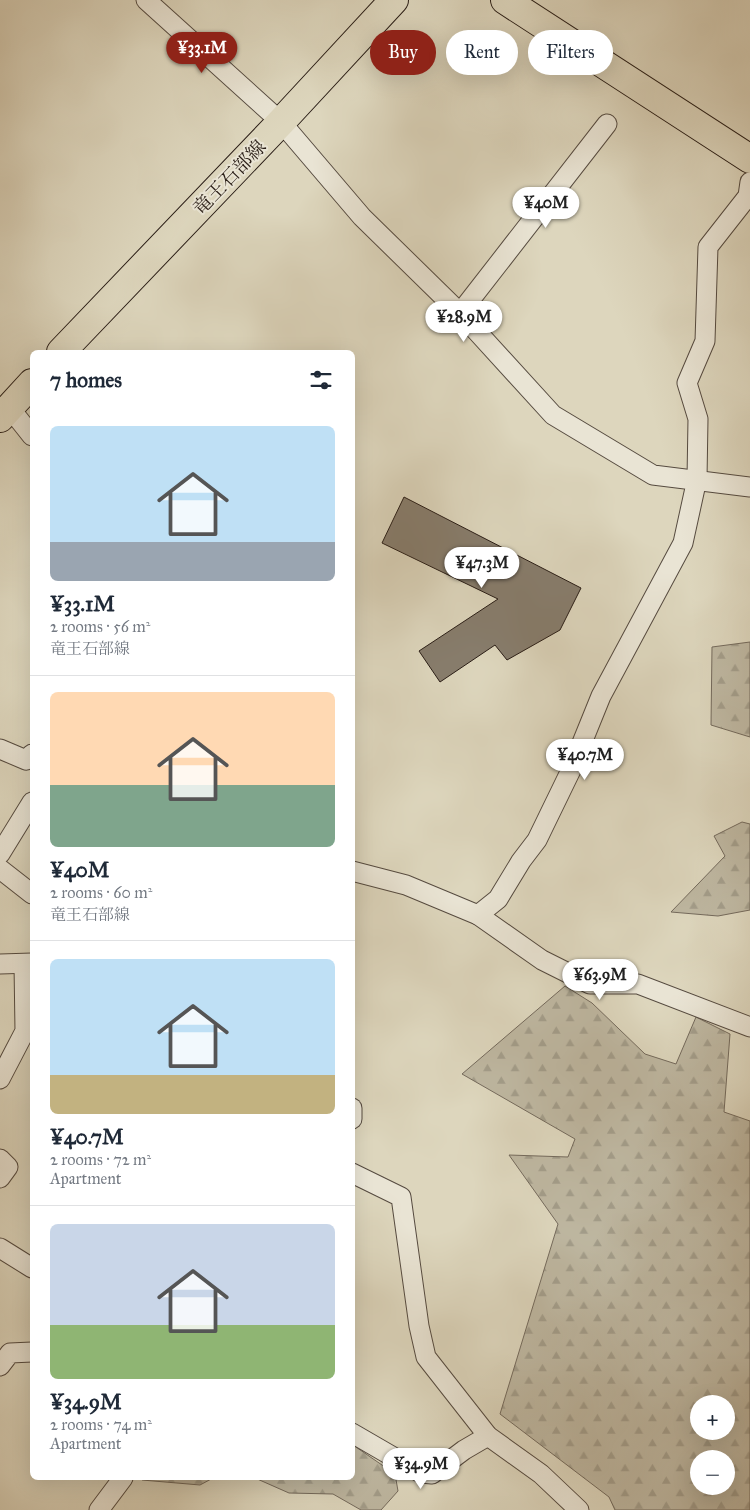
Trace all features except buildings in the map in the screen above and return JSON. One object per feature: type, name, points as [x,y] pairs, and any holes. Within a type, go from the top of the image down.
[{"type":"main road","name":"竜王石部線","points":[[64,350],[281,122],[394,0]]},
{"type":"main road","points":[[504,0],[750,159]]},
{"type":"main road","points":[[5,412],[30,385]]},
{"type":"street","points":[[146,0],[281,122],[362,217],[460,313],[553,415],[652,475],[698,479],[750,487]]},
{"type":"street","points":[[460,313],[606,124]]},
{"type":"street","points":[[478,915],[498,899],[521,860],[537,840],[572,770],[601,696],[684,543],[698,479],[698,419],[687,384],[705,341],[708,248],[748,196],[750,182]]},
{"type":"street","points":[[5,412],[30,434]]},
{"type":"street","points":[[0,749],[30,761]]},
{"type":"street","points":[[0,854],[30,805]]},
{"type":"street","points":[[0,869],[30,892]]},
{"type":"street","points":[[355,872],[406,885],[478,915],[542,960],[590,984],[638,984],[750,1028]]},
{"type":"street","points":[[0,964],[30,968],[25,1031],[0,1079]]},
{"type":"street","points":[[0,1159],[8,1167],[0,1178]]},
{"type":"street","points":[[355,1177],[402,1197],[419,1326],[426,1357],[488,1436],[541,1474],[579,1510]]},
{"type":"street","points":[[0,1248],[30,1267]]},
{"type":"street","points":[[0,1366],[10,1353],[30,1352]]},
{"type":"street","points":[[355,1436],[421,1473],[432,1474],[464,1450],[488,1436]]},
{"type":"street","points":[[99,1510],[121,1480]]},
{"type":"green space","points":[[750,642],[750,737],[711,725],[712,647]]},
{"type":"green space","points":[[742,822],[750,824],[750,910],[718,916],[671,912],[725,856],[714,836]]},
{"type":"green space","points":[[565,986],[592,1003],[645,1054],[676,1064],[696,1017],[730,1034],[724,1112],[750,1121],[750,1510],[615,1510],[609,1497],[500,1414],[558,1224],[509,1155],[568,1157],[575,1139],[462,1074]]},
{"type":"green space","points":[[355,1446],[395,1474],[398,1491],[381,1510],[361,1510],[333,1494],[289,1493],[260,1480],[355,1480]]},
{"type":"green space","points":[[142,1480],[209,1480],[200,1485]]}]
